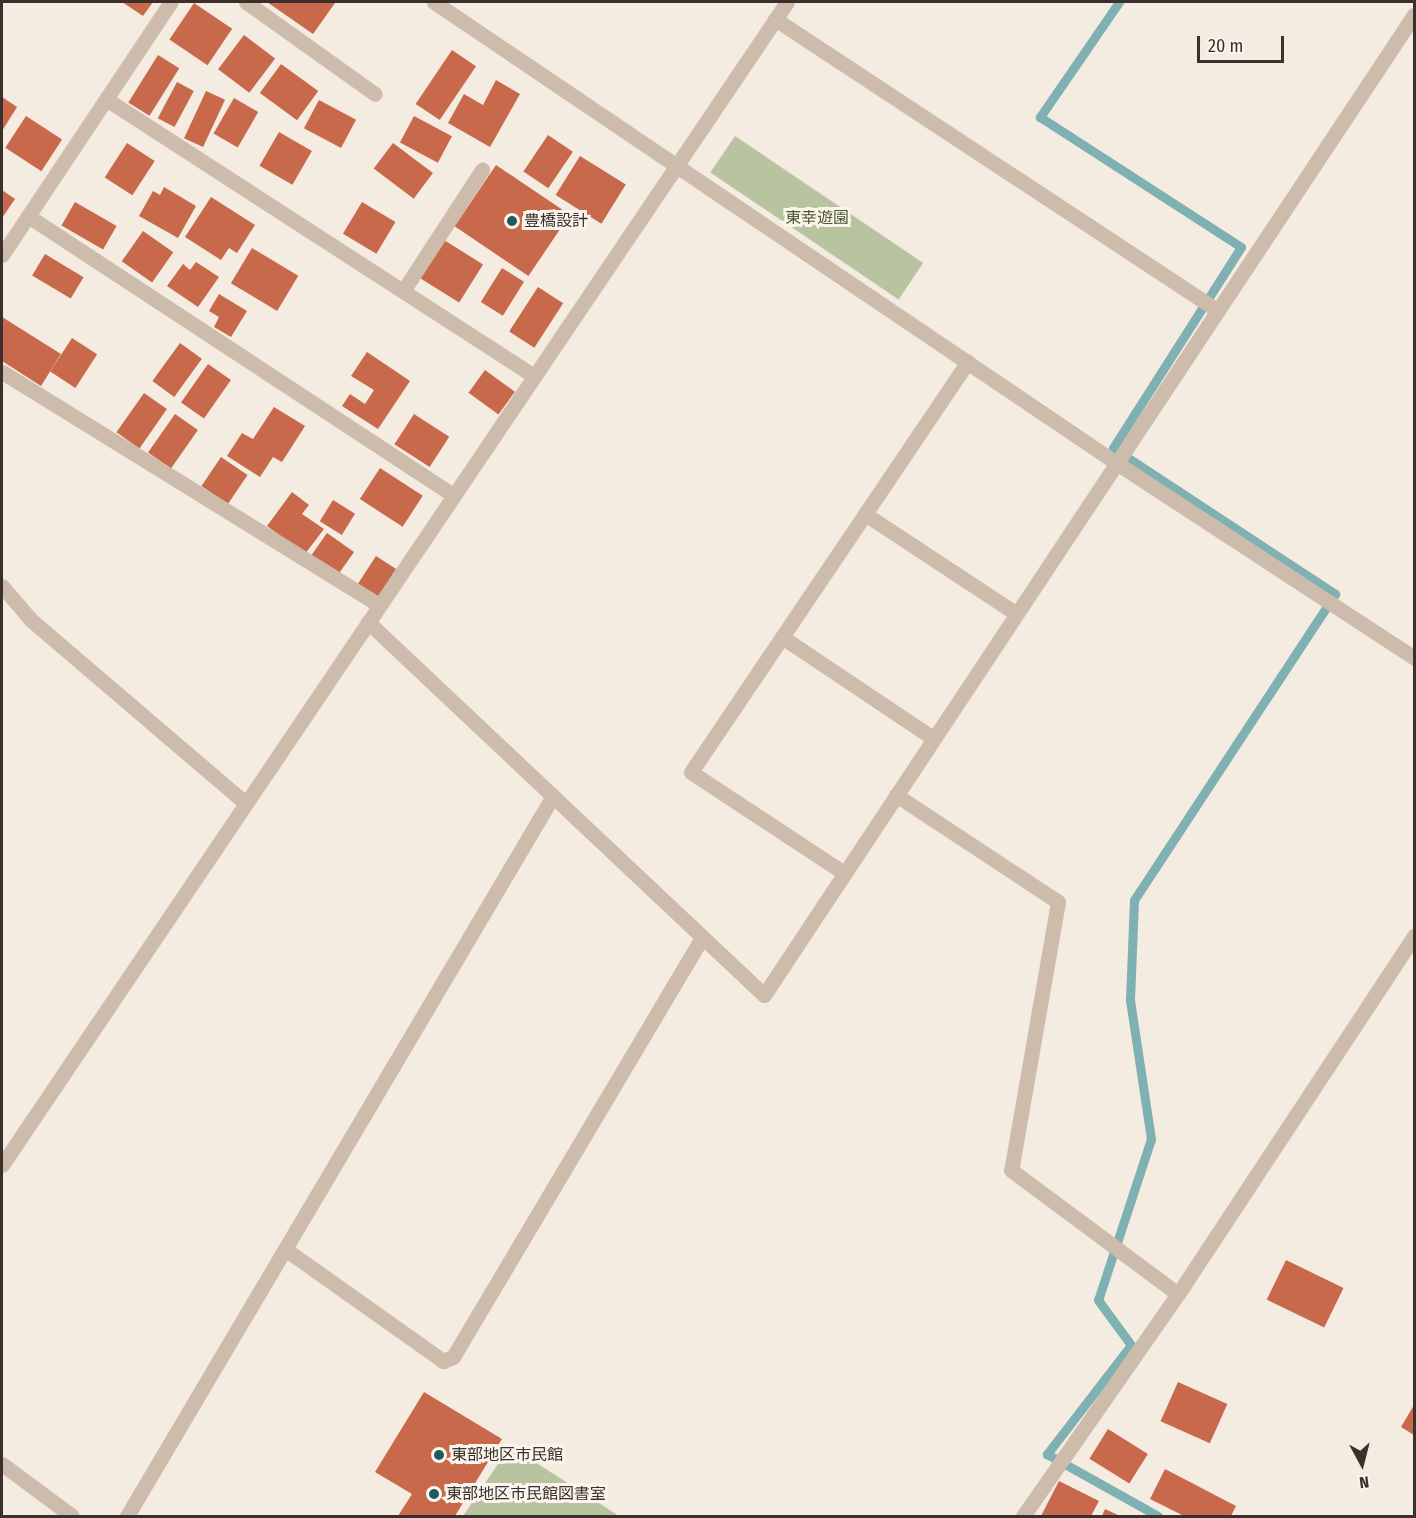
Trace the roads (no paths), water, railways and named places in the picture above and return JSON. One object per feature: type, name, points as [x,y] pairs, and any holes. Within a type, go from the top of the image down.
[{"type":"street","points":[[2,255],[171,2]]},
{"type":"street","points":[[246,2],[375,94]]},
{"type":"street","points":[[434,2],[677,163],[1115,462],[1414,658]]},
{"type":"street","points":[[2,1165],[787,2]]},
{"type":"street","points":[[368,622],[764,995],[1115,462],[1414,15]]},
{"type":"street","points":[[775,19],[1217,310]]},
{"type":"street","points":[[106,99],[534,376]]},
{"type":"street","points":[[403,291],[482,170]]},
{"type":"street","points":[[28,216],[453,495]]},
{"type":"street","points":[[844,873],[691,772],[968,362]]},
{"type":"street","points":[[2,372],[379,605]]},
{"type":"street","points":[[865,514],[1015,613]]},
{"type":"street","points":[[2,586],[31,620],[245,803]]},
{"type":"street","points":[[782,637],[933,738]]},
{"type":"street","points":[[896,795],[1058,902],[1011,1170],[1178,1294]]},
{"type":"street","points":[[127,1516],[553,796]]},
{"type":"street","points":[[1023,1516],[1178,1294],[1414,936]]},
{"type":"street","points":[[285,1249],[443,1361],[453,1357],[702,937]]},
{"type":"street","points":[[2,1464],[72,1516]]},
{"type":"waterway","points":[[1119,2],[1040,117],[1241,247],[1113,448],[1335,594],[1134,900],[1130,1000],[1151,1139],[1098,1300],[1131,1345],[1047,1454],[1158,1516]]},
{"type":"place","name":"豊橋設計","points":[[512,221]]},
{"type":"place","name":"東部地区市民館","points":[[439,1455]]},
{"type":"place","name":"東部地区市民館図書室","points":[[434,1494]]},
{"type":"park label","name":"東幸遊園","points":[[817,218]]}]
